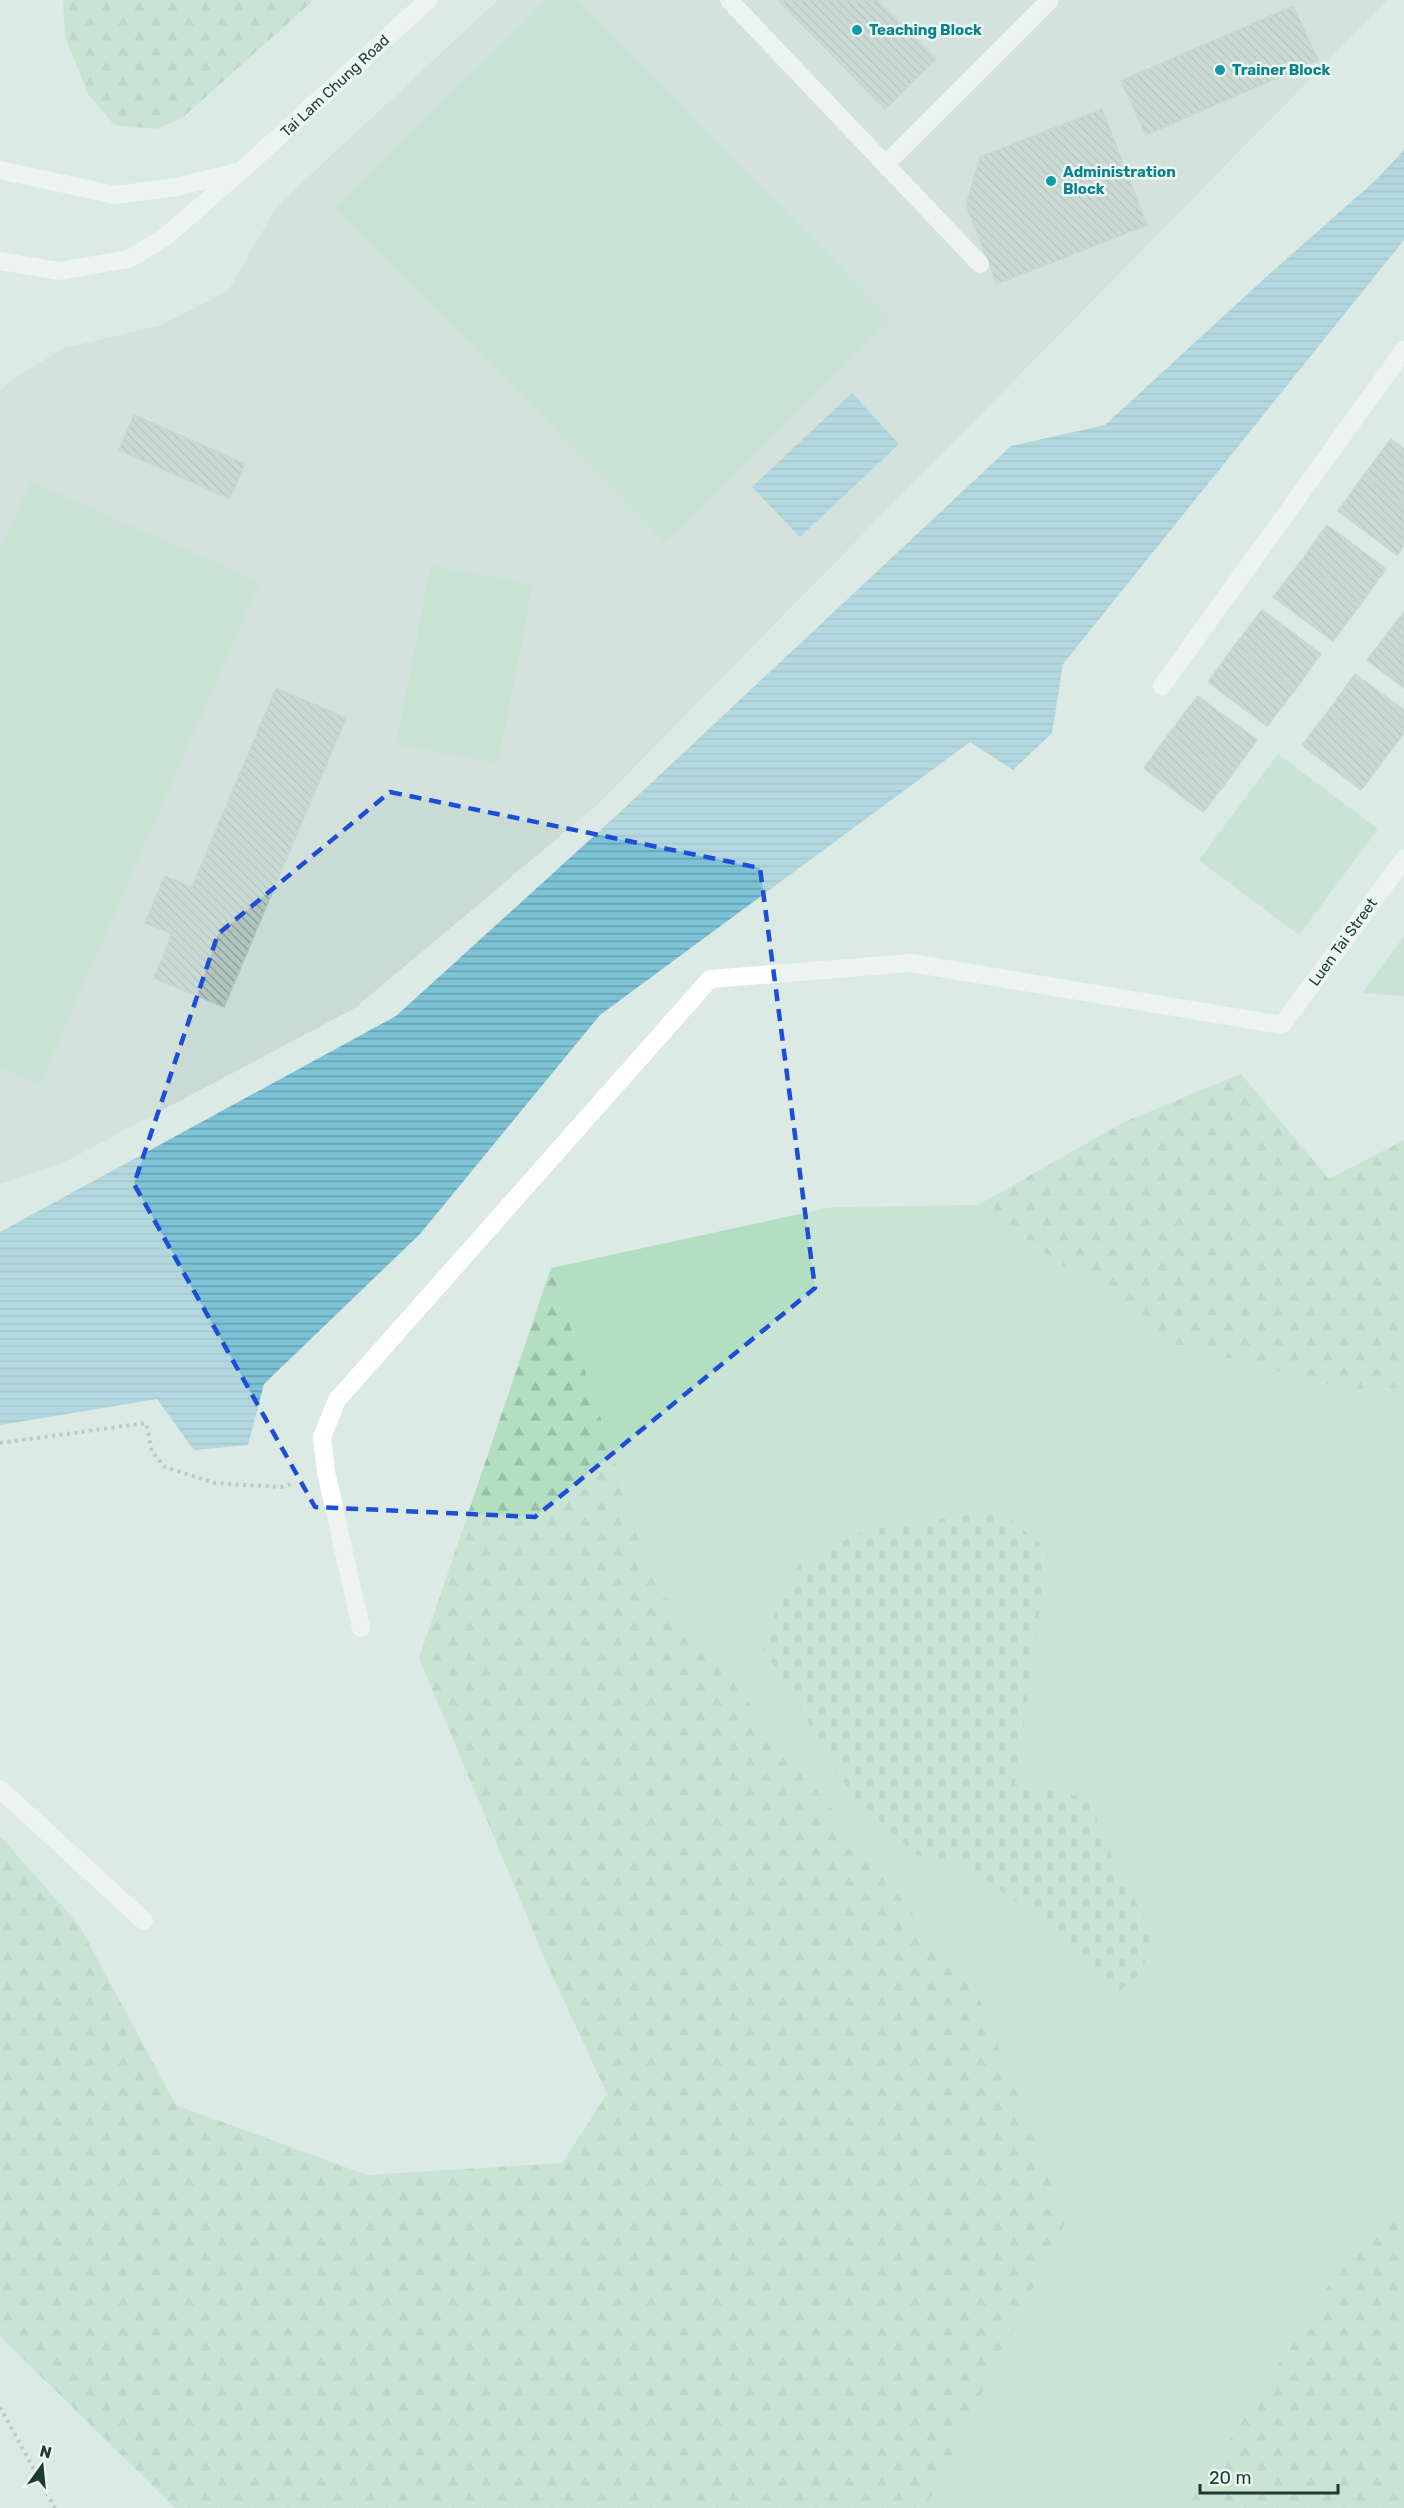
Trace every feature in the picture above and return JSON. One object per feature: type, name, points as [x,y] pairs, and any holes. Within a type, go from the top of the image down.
[{"type":"street","name":"Tai Lam Chung Road","points":[[0,261],[59,271],[129,259],[165,237],[242,171],[428,0]]},
{"type":"street","points":[[729,0],[980,264]]},
{"type":"street","points":[[885,165],[1050,0]]},
{"type":"street","name":"Tai Lam Chung Road","points":[[0,170],[115,195],[176,187],[242,171]]},
{"type":"street","points":[[1162,686],[1404,350]]},
{"type":"street","name":"Luen Tai Street","points":[[326,1472],[322,1437],[337,1400],[710,980],[911,963],[1282,1025],[1404,859]]},
{"type":"street","points":[[326,1472],[361,1628]]},
{"type":"street","points":[[0,1789],[144,1921]]},
{"type":"path","points":[[0,1443],[146,1423],[152,1452],[165,1467],[215,1483],[281,1487],[326,1472]]},
{"type":"path","points":[[0,2407],[55,2508]]},
{"type":"highlighted area","points":[[390,792],[760,868],[815,1288],[535,1517],[315,1507],[134,1184],[218,934]]},
{"type":"shaded area","points":[[498,0],[1388,0],[598,804],[355,1008],[61,1164],[0,1184],[0,391],[10,381],[64,348],[161,325],[228,291],[277,206]]},
{"type":"green space","points":[[63,0],[314,0],[182,118],[156,129],[114,125],[88,94],[65,36]]},
{"type":"green space","points":[[547,0],[577,0],[892,320],[665,542],[334,207]]},
{"type":"green space","points":[[30,481],[260,582],[40,1084],[0,1067],[0,550]]},
{"type":"green space","points":[[431,565],[533,585],[498,764],[396,744]]},
{"type":"green space","points":[[1278,754],[1378,829],[1299,935],[1199,860]]},
{"type":"green space","points":[[1404,936],[1404,996],[1362,993]]},
{"type":"green space","points":[[1241,1074],[1329,1179],[1404,1140],[1404,1388],[1345,1389],[1171,1343],[978,1205],[1124,1122]]},
{"type":"green space","points":[[978,1205],[1171,1343],[1345,1389],[1404,1388],[1404,2207],[1340,2267],[1186,2508],[926,2508],[1067,2219],[980,2000],[655,1582],[551,1268],[832,1207]]},
{"type":"green space","points":[[551,1268],[655,1582],[980,2000],[1067,2219],[926,2508],[175,2508],[0,2336],[0,1836],[79,1925],[176,2105],[367,2175],[562,2163],[607,2094],[547,1964],[419,1658]]},
{"type":"green space","points":[[1000,1510],[1048,1551],[1015,1784],[1094,1799],[1099,1831],[1155,1938],[1139,1975],[1119,1991],[1058,1933],[966,1866],[917,1856],[851,1794],[761,1645],[798,1565],[865,1530]]},
{"type":"green space","points":[[1404,2207],[1404,2508],[1186,2508],[1340,2267]]},
{"type":"water","points":[[1404,150],[1404,240],[1063,664],[1052,733],[1013,770],[970,742],[600,1015],[420,1234],[264,1384],[248,1445],[194,1450],[157,1399],[0,1425],[0,1232],[396,1016],[617,815],[1011,446],[1105,425],[1377,179]]},
{"type":"water","points":[[852,393],[899,444],[800,537],[752,487]]},
{"type":"building","name":"Teaching Block","points":[[778,0],[877,0],[936,59],[885,109]]},
{"type":"building","name":"Trainer Block","points":[[1293,6],[1318,60],[1146,135],[1121,81]]},
{"type":"building","name":"Administration Block","points":[[1102,109],[1147,225],[997,284],[966,205],[980,157]]},
{"type":"building","points":[[134,415],[245,464],[230,499],[119,450]]},
{"type":"building","points":[[1391,439],[1404,449],[1404,504],[1364,475]]},
{"type":"building","points":[[1364,475],[1404,504],[1404,545],[1397,555],[1338,511]]},
{"type":"building","points":[[1327,525],[1386,569],[1360,605],[1301,561]]},
{"type":"building","points":[[1301,561],[1360,605],[1333,641],[1273,597]]},
{"type":"building","points":[[1262,610],[1321,654],[1295,690],[1235,645]]},
{"type":"building","points":[[1404,612],[1404,632],[1394,625]]},
{"type":"building","points":[[1394,625],[1404,632],[1404,688],[1367,660]]},
{"type":"building","points":[[1235,645],[1295,690],[1267,726],[1208,682]]},
{"type":"building","points":[[1355,674],[1404,710],[1404,733],[1388,754],[1329,710]]},
{"type":"building","points":[[276,688],[346,718],[224,1007],[154,978],[172,934],[145,923],[165,876],[192,887]]},
{"type":"building","points":[[1198,696],[1257,740],[1231,776],[1171,731]]},
{"type":"building","points":[[1329,710],[1388,754],[1361,790],[1302,745]]},
{"type":"building","points":[[1171,731],[1231,776],[1203,812],[1144,768]]},
{"type":"place","name":"Teaching Block","points":[[857,30]]},
{"type":"place","name":"Trainer Block","points":[[1220,70]]},
{"type":"place","name":"Administration Block","points":[[1051,181]]}]
